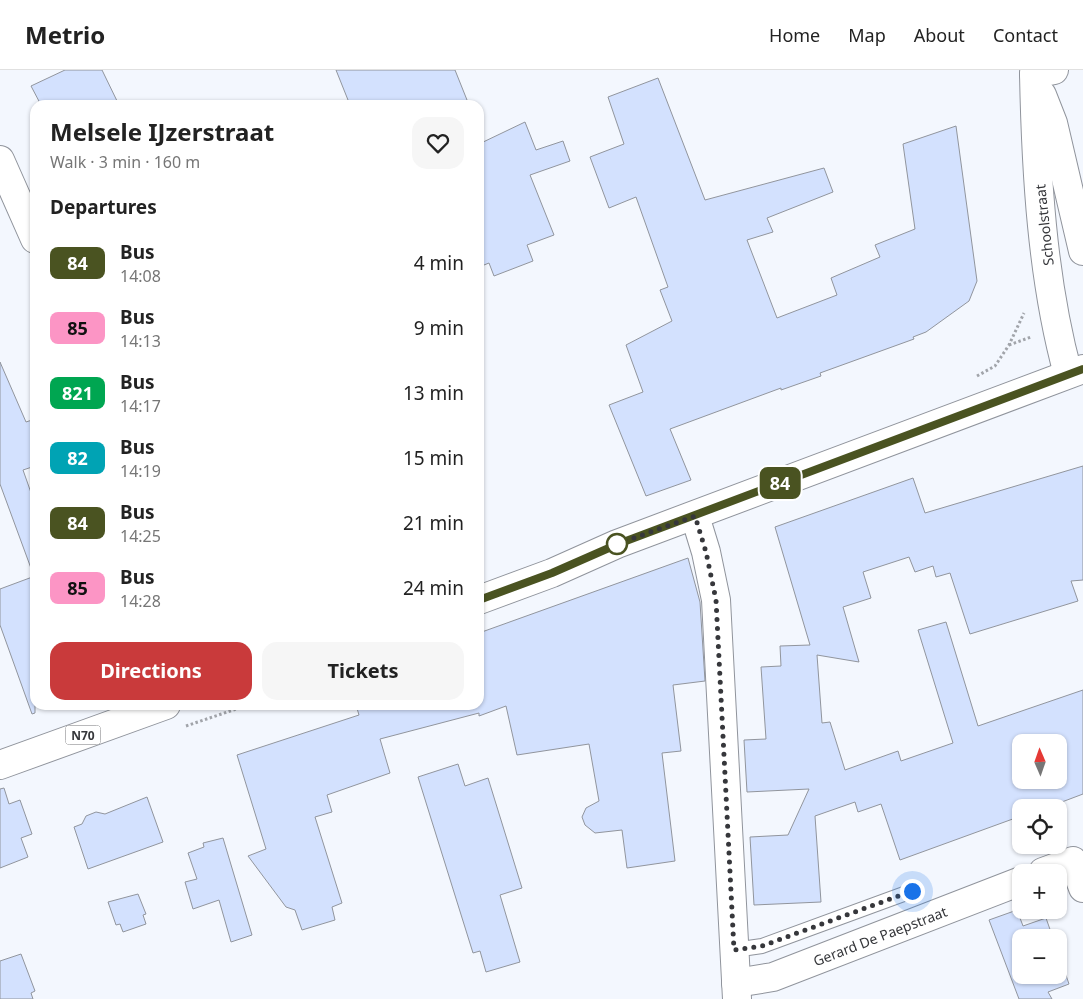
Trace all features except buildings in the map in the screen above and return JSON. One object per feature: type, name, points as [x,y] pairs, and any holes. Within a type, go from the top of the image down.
[{"type":"main road","name":"Schoolstraat","points":[[1040,71],[1083,252]]},
{"type":"main road","name":"Schoolstraat","points":[[1040,71],[1035,136],[1049,280],[1056,328],[1076,371]]},
{"type":"main road","points":[[0,160],[30,228]]},
{"type":"main road","points":[[484,598],[1076,371]]},
{"type":"main road","points":[[695,516],[706,552],[716,600],[736,991]]},
{"type":"main road","name":"N70","points":[[0,765],[152,710]]},
{"type":"main road","points":[[1065,864],[1073,861],[1083,888]]},
{"type":"main road","name":"Gerard De Paepstraat","points":[[736,991],[1012,884]]},
{"type":"lane","points":[[734,950],[762,946],[912,891]]},
{"type":"bus line","name":"84","points":[[484,598],[552,573],[618,544],[1083,369]]},
{"type":"route","points":[[617,544],[695,516],[704,542],[716,600],[734,950],[762,946],[912,891]]}]
